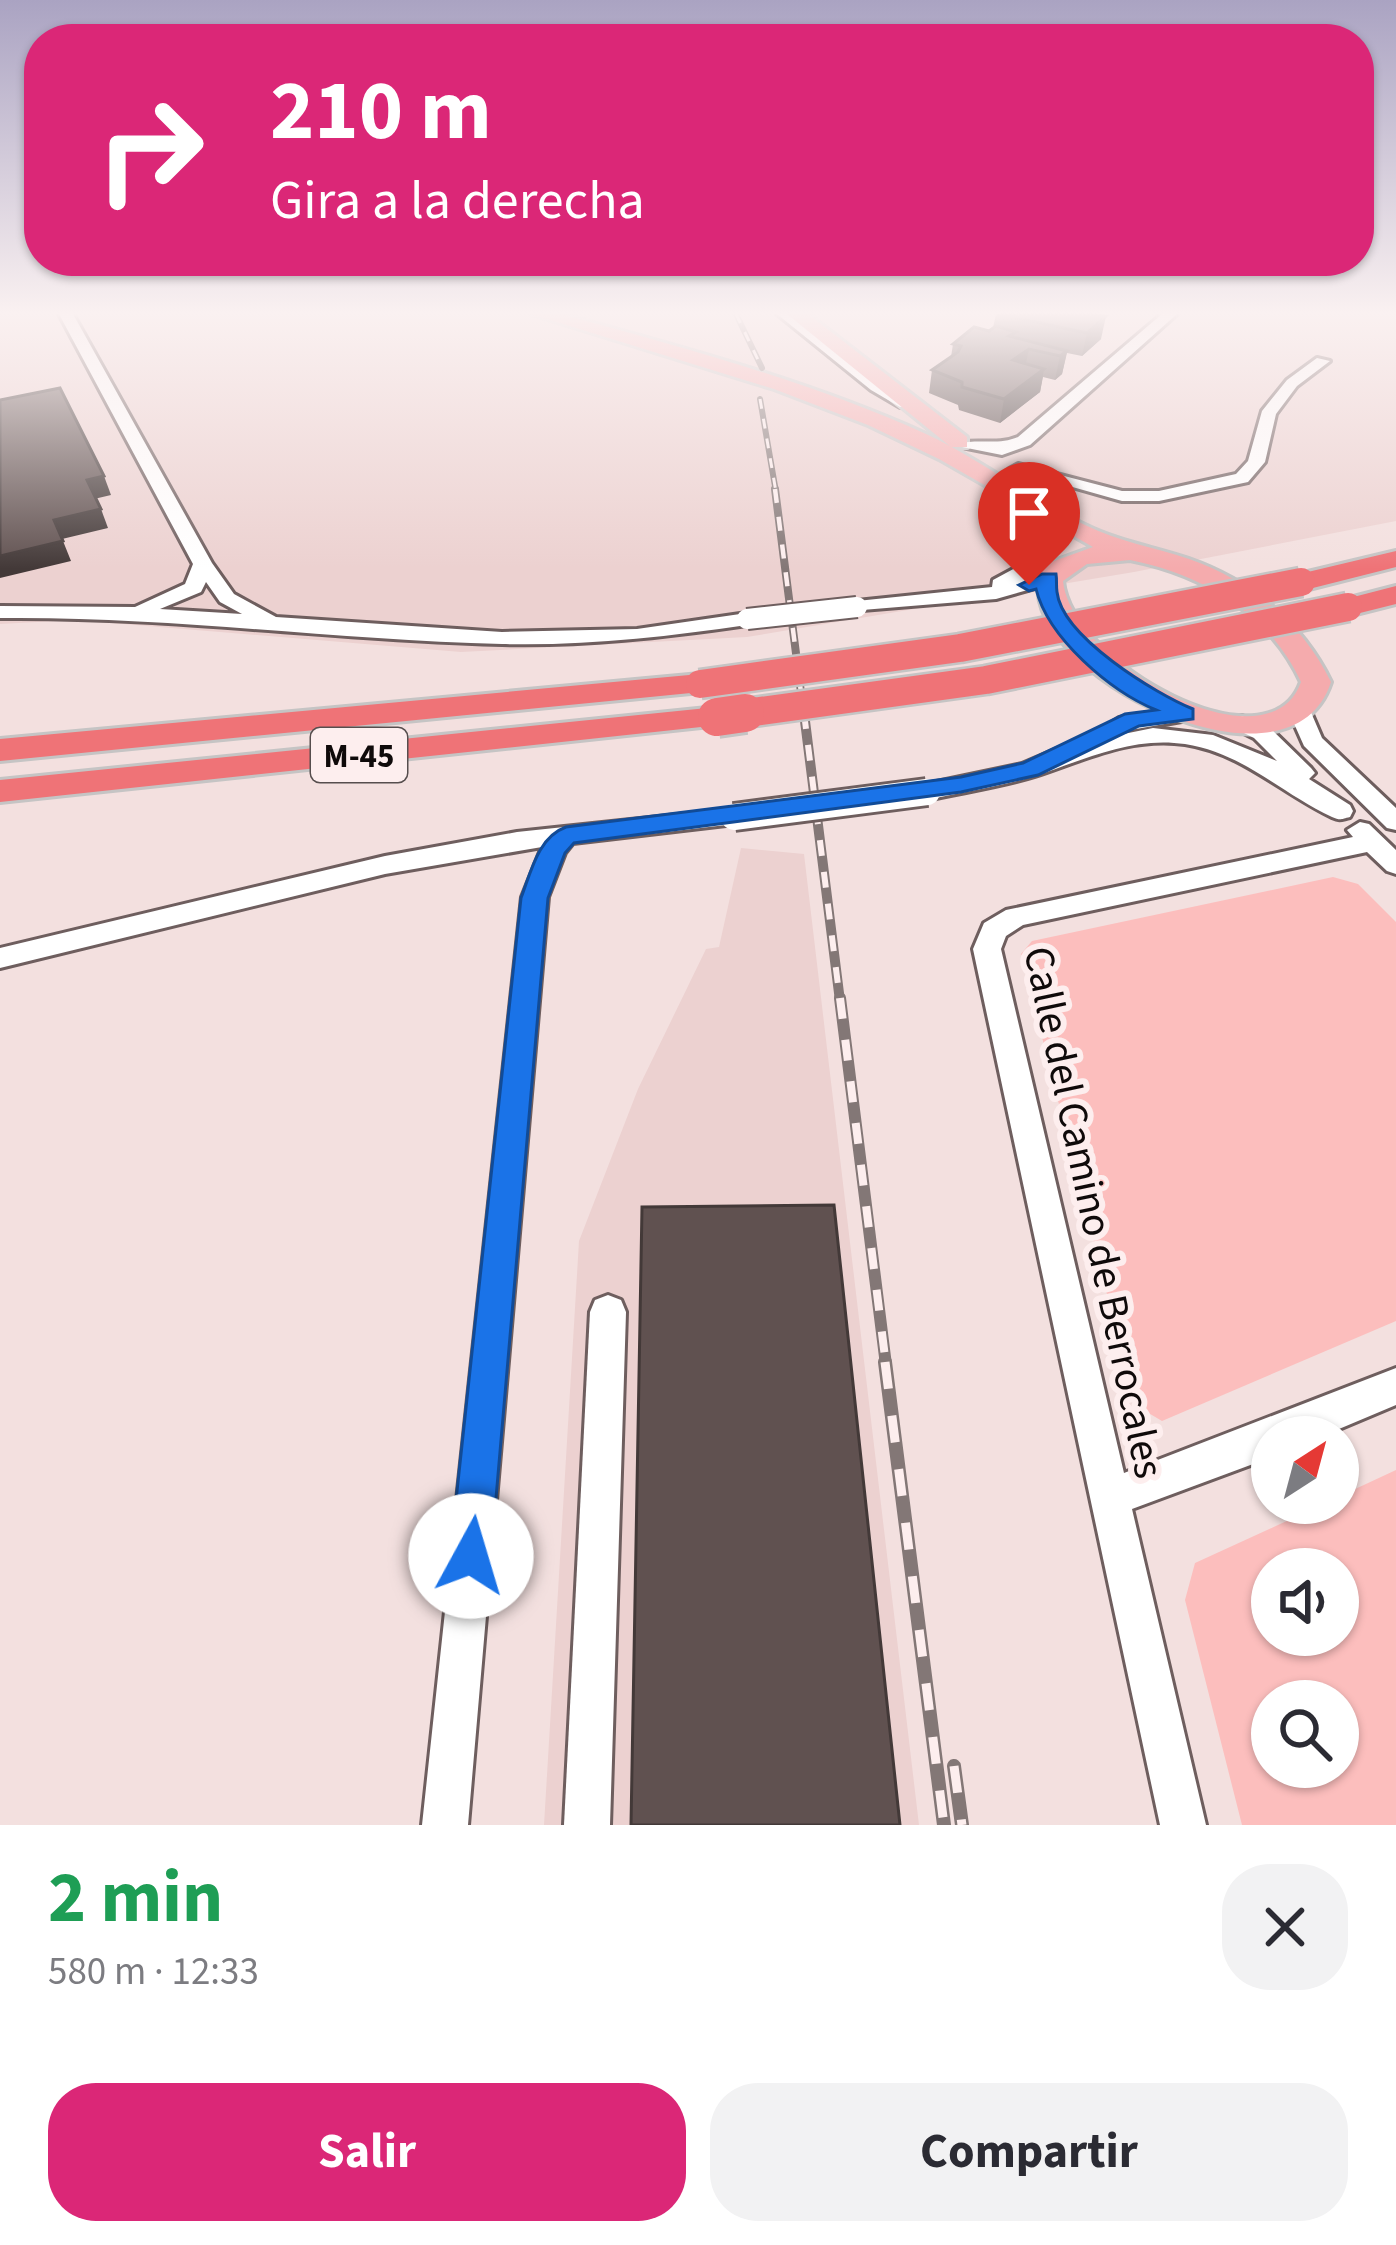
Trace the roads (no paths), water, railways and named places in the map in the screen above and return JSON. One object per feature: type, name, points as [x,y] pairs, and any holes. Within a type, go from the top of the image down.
[{"type":"highway","name":"M-45","points":[[0,748],[700,684],[960,648],[1300,583],[1396,559]]},
{"type":"highway","name":"M-45","points":[[0,793],[717,717],[986,680],[1396,595]]},
{"type":"main road","points":[[824,399],[922,441],[1016,489],[1051,535],[1054,572],[1046,591],[1053,609],[1116,677],[1150,700],[1185,714],[1242,723],[1286,717],[1312,697],[1316,682],[1289,636],[1197,568],[1130,552],[1079,532],[903,399]]},
{"type":"main road","points":[[1054,572],[1086,555],[1130,552]]},
{"type":"street","points":[[113,399],[203,564],[227,598],[283,626]]},
{"type":"street","points":[[898,399],[915,409]]},
{"type":"street","points":[[965,446],[1002,450],[1024,441],[1072,399]]},
{"type":"street","points":[[1016,489],[1105,399]]},
{"type":"street","points":[[1016,489],[1159,496],[1242,478],[1256,463],[1268,414],[1279,399]]},
{"type":"street","points":[[968,595],[1012,579],[1033,561],[1034,539],[1016,489]]},
{"type":"street","points":[[0,612],[145,608],[194,588],[203,564]]},
{"type":"street","points":[[99,611],[524,638],[637,635],[968,595],[1054,572]]},
{"type":"street","points":[[1299,710],[1312,741],[1388,843]]},
{"type":"street","points":[[0,958],[307,882],[484,848],[927,792],[1030,770],[1133,719],[1185,714]]},
{"type":"street","points":[[1242,723],[1262,733],[1341,811]]},
{"type":"street","points":[[1071,752],[1153,735],[1224,744],[1269,765],[1388,843]]},
{"type":"street","points":[[445,1825],[535,898],[553,850],[566,836]]},
{"type":"street","name":"Calle del Camino de Berrocales","points":[[1183,1825],[988,957],[989,939],[1003,922],[1016,917],[1388,843]]},
{"type":"street","points":[[484,848],[522,862],[535,898]]},
{"type":"street","points":[[587,1825],[608,1312]]},
{"type":"street","points":[[1324,1416],[1396,1386]]},
{"type":"street","points":[[1110,1498],[1251,1445]]},
{"type":"railway","points":[[760,399],[776,492]]},
{"type":"railway","points":[[775,489],[804,716]]},
{"type":"railway","points":[[804,713],[840,1001]]},
{"type":"railway","points":[[840,998],[886,1365]]},
{"type":"railway","points":[[885,1362],[944,1825]]},
{"type":"railway","points":[[954,1766],[962,1825]]}]
